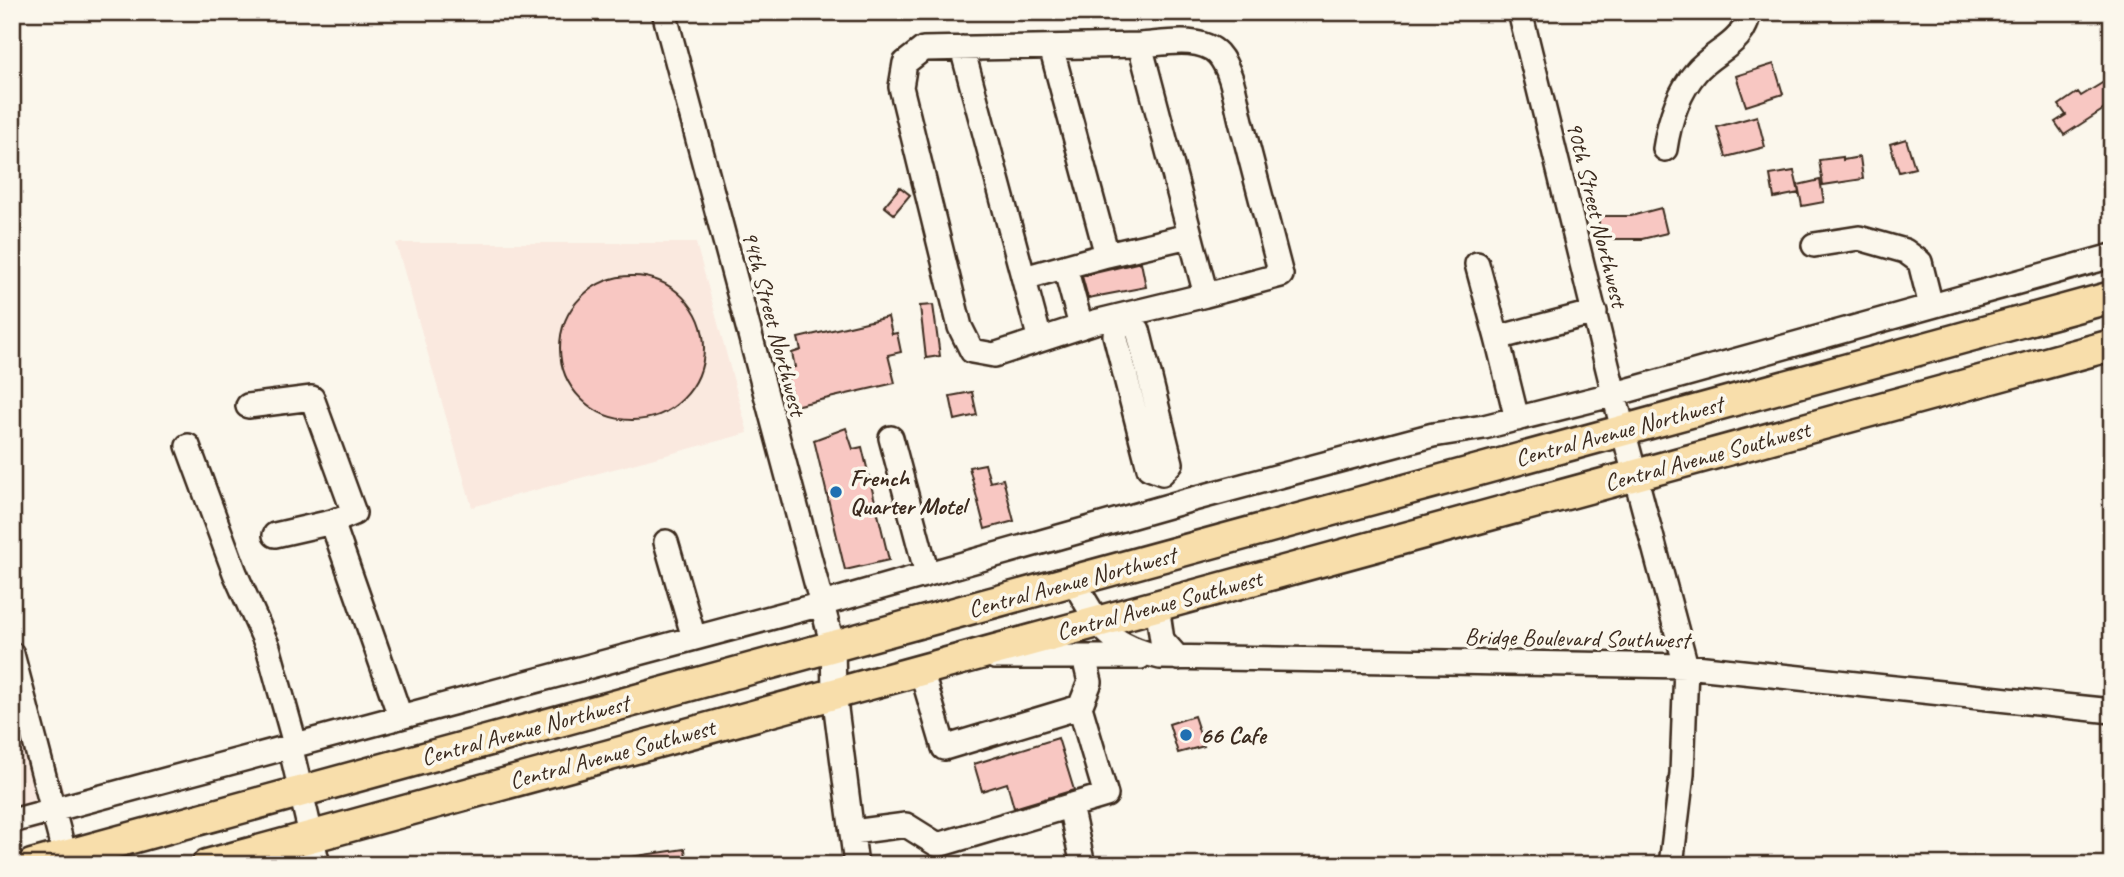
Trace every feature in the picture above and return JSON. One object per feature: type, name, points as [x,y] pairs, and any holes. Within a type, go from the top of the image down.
[{"type":"main road","name":"Central Avenue Northwest","points":[[32,865],[2112,298]]},
{"type":"main road","name":"Central Avenue Southwest","points":[[207,865],[315,850],[834,693],[2112,345]]},
{"type":"street","name":"94th Street Northwest","points":[[664,12],[833,646],[834,693],[856,865]]},
{"type":"street","name":"90th Street Northwest","points":[[1520,12],[1623,430],[1686,666],[1682,774],[1671,865]]},
{"type":"street","points":[[1665,149],[1675,111],[1685,87],[1710,57],[1740,36],[1748,22],[1748,12]]},
{"type":"street","points":[[1188,43],[1202,45],[1217,54],[1230,77],[1281,275],[1082,326],[994,355],[972,351],[960,327],[901,87],[905,63],[923,49],[1051,47],[1188,43]]},
{"type":"street","points":[[1140,46],[1206,295]]},
{"type":"street","points":[[1051,47],[1107,255]]},
{"type":"street","points":[[962,48],[1040,340]]},
{"type":"street","points":[[1024,278],[1189,236]]},
{"type":"street","points":[[1814,245],[1859,239],[1905,251],[1920,262],[1931,306]]},
{"type":"street","name":"Central Avenue Northwest","points":[[12,821],[822,604],[1171,505],[1433,435],[1517,419],[1615,394],[2112,256]]},
{"type":"street","points":[[1477,264],[1517,419]]},
{"type":"street","points":[[1065,267],[1082,326]]},
{"type":"street","points":[[1497,338],[1595,312]]},
{"type":"street","points":[[1122,316],[1138,330],[1144,349],[1171,463],[1162,473]]},
{"type":"street","points":[[1122,316],[1115,335],[1120,355],[1149,468],[1162,473]]},
{"type":"street","points":[[1120,355],[1144,349]]},
{"type":"street","points":[[248,406],[312,398],[354,513],[331,522],[275,535]]},
{"type":"street","points":[[891,438],[927,574]]},
{"type":"street","points":[[188,446],[235,573],[268,647],[293,745],[315,850]]},
{"type":"street","points":[[1162,473],[1171,505]]},
{"type":"street","points":[[331,522],[400,716]]},
{"type":"street","points":[[666,542],[694,638]]},
{"type":"street","name":"Bridge Boulevard Southwest","points":[[1074,582],[1098,622],[1124,647],[1169,657],[1686,666],[2112,711]]},
{"type":"street","points":[[968,657],[1169,657],[1162,640],[1157,606]]},
{"type":"street","points":[[12,654],[65,856]]},
{"type":"street","points":[[853,832],[906,825],[940,855],[1106,795],[1080,707],[1090,682],[1084,657]]},
{"type":"street","points":[[921,670],[944,748],[1080,707]]},
{"type":"street","points":[[1070,806],[1083,865]]},
{"type":"shaded area","points":[[12,12],[21,12],[12,476]]},
{"type":"shaded area","points":[[396,243],[696,243],[748,433],[472,507]]},
{"type":"shaded area","points":[[12,620],[73,822],[12,836]]},
{"type":"building","points":[[1774,64],[1783,94],[1746,106],[1736,76]]},
{"type":"building","points":[[2112,77],[2112,104],[2064,135],[2055,122],[2066,115],[2059,105],[2078,92],[2081,96]]},
{"type":"building","points":[[1757,116],[1765,147],[1726,157],[1717,127]]},
{"type":"building","points":[[1906,139],[1915,168],[1899,172],[1890,144]]},
{"type":"building","points":[[1843,157],[1843,160],[1860,157],[1863,179],[1823,185],[1819,160]]},
{"type":"building","points":[[1794,171],[1799,193],[1774,198],[1770,175]]},
{"type":"building","points":[[1820,180],[1824,202],[1802,206],[1798,185]]},
{"type":"building","points":[[900,187],[910,195],[894,214],[884,206]]},
{"type":"building","points":[[1661,208],[1667,233],[1642,239],[1599,239],[1599,216],[1631,216]]},
{"type":"building","points":[[1141,262],[1146,287],[1088,298],[1082,276]]},
{"type":"building","points":[[632,276],[659,282],[683,297],[698,321],[704,348],[698,375],[683,399],[659,414],[632,420],[605,414],[581,399],[566,375],[560,348],[566,321],[581,297],[605,282]]},
{"type":"building","points":[[933,305],[940,356],[926,358],[920,306]]},
{"type":"building","points":[[888,317],[892,334],[897,333],[901,352],[888,355],[895,383],[794,406],[785,369],[795,367],[792,353],[801,350],[798,338]]},
{"type":"building","points":[[972,392],[977,415],[955,420],[950,396]]},
{"type":"building","name":"French Quarter Motel","points":[[846,428],[853,449],[862,447],[889,560],[845,570],[814,440]]},
{"type":"building","points":[[985,464],[990,482],[1003,479],[1014,521],[985,529],[969,467]]},
{"type":"building","name":"66 Cafe","points":[[1194,716],[1204,746],[1178,753],[1169,724]]},
{"type":"building","points":[[1058,738],[1074,790],[1014,808],[1007,783],[982,791],[974,764]]},
{"type":"building","points":[[685,849],[687,865],[630,865],[629,857]]},
{"type":"place","name":"French Quarter Motel","points":[[836,492]]},
{"type":"place","name":"66 Cafe","points":[[1186,735]]}]
